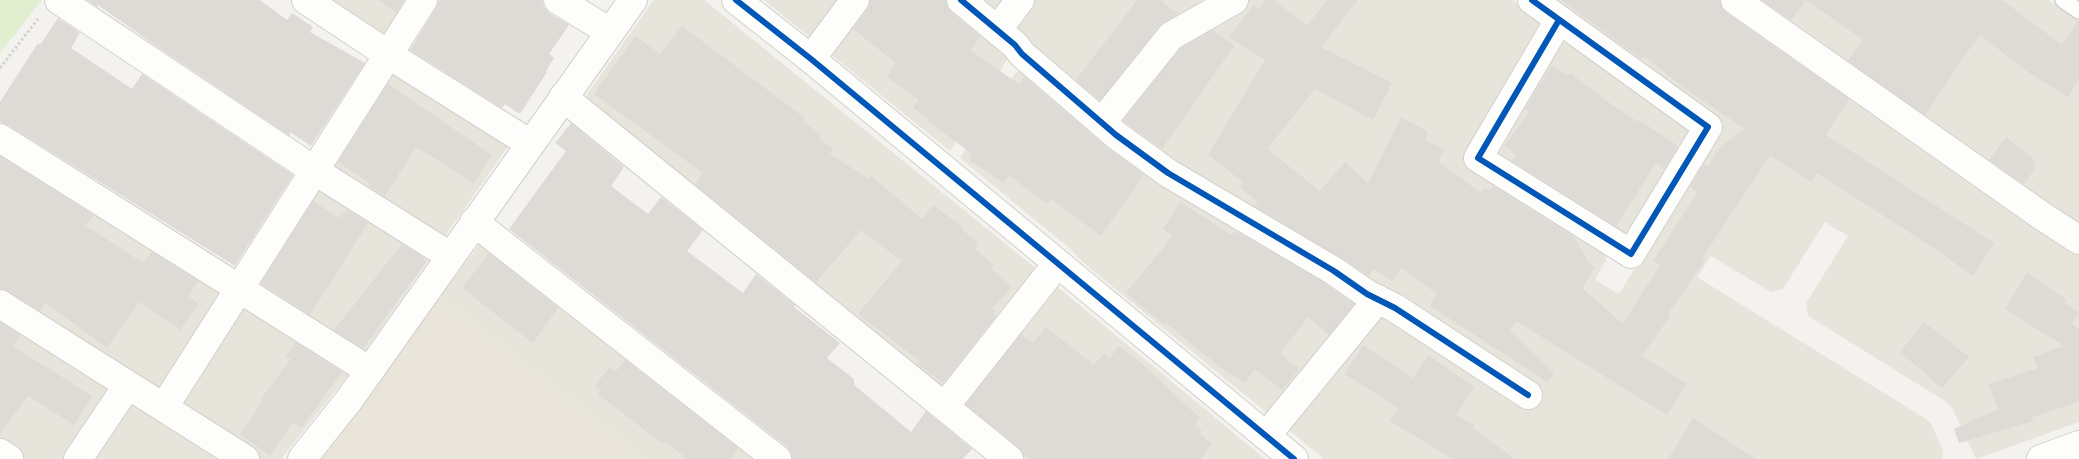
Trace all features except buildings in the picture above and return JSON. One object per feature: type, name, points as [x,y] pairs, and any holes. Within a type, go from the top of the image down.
[{"type":"street","points":[[306,0],[389,55],[530,143]]},
{"type":"street","points":[[164,407],[423,0]]},
{"type":"street","points":[[558,0],[610,32]]},
{"type":"street","points":[[302,459],[370,370],[633,0]]},
{"type":"street","points":[[736,0],[811,59],[1294,459]]},
{"type":"street","points":[[811,59],[855,0]]},
{"type":"street","points":[[961,0],[998,29],[1022,54],[1116,135],[1168,173],[1395,308],[1528,395]]},
{"type":"street","points":[[998,29],[1020,0]]},
{"type":"street","points":[[1102,122],[1171,36],[1234,0]]},
{"type":"street","points":[[1532,0],[1708,127],[1631,254],[1478,158],[1559,20]]},
{"type":"street","points":[[1736,0],[2042,216],[2079,240]]},
{"type":"street","points":[[50,8],[450,256]]},
{"type":"street","points":[[563,97],[1009,459]]},
{"type":"street","points":[[0,138],[370,370]]},
{"type":"street","points":[[474,222],[777,459]]},
{"type":"street","points":[[945,406],[1058,264]]},
{"type":"street","points":[[1266,436],[1378,299]]},
{"type":"street","points":[[0,304],[245,459]]},
{"type":"street","points":[[78,459],[127,386]]},
{"type":"street","points":[[2041,459],[2079,445]]},
{"type":"street","points":[[0,453],[9,459]]},
{"type":"lane","points":[[2063,0],[2079,11]]},
{"type":"path","points":[[0,68],[50,8]]},
{"type":"shaded area","points":[[325,0],[415,0],[394,33],[380,36]]},
{"type":"shaded area","points":[[654,0],[704,0],[1038,270],[942,392],[583,100]]},
{"type":"shaded area","points":[[764,0],[949,0],[1013,50],[950,151]]},
{"type":"shaded area","points":[[971,0],[1202,0],[1159,38],[1102,110]]},
{"type":"shaded area","points":[[1247,0],[1513,0],[1537,17],[1541,32],[1464,160],[1604,247],[1606,260],[1595,280],[1619,294],[1724,125],[1552,0],[1723,0],[2079,249],[2079,422],[1976,459],[1952,408],[1945,401],[1808,316],[1806,303],[1848,236],[1825,222],[1783,289],[1771,292],[1711,256],[1697,277],[1923,417],[1931,424],[1943,450],[1942,459],[1324,459],[1284,426],[1374,315],[1132,138],[1116,116],[1169,47]]},
{"type":"shaded area","points":[[1748,0],[2048,0],[2079,21],[2079,232]]},
{"type":"shaded area","points":[[1571,41],[1688,126],[1691,140],[1632,233],[1618,236],[1498,160],[1495,146],[1558,44]]},
{"type":"shaded area","points":[[1029,70],[1360,299],[1362,307],[1272,417],[1085,264],[1068,247],[960,158],[1016,72]]},
{"type":"shaded area","points":[[398,71],[504,139],[507,148],[446,235],[435,235],[334,171],[330,161],[386,73]]},
{"type":"shaded area","points":[[0,149],[223,289],[157,393],[0,296]]},
{"type":"shaded area","points":[[325,188],[427,253],[428,261],[365,351],[357,353],[259,291],[255,281],[315,189]]},
{"type":"shaded area","points":[[483,239],[767,459],[648,459],[441,296]]},
{"type":"shaded area","points":[[1054,284],[1265,459],[1025,459],[960,404]]},
{"type":"shaded area","points":[[441,296],[648,459],[322,459]]},
{"type":"shaded area","points":[[249,305],[345,366],[348,375],[281,459],[256,459],[181,410],[179,399],[240,306]]},
{"type":"shaded area","points":[[0,312],[113,392],[69,459],[21,459],[0,445]]},
{"type":"shaded area","points":[[127,401],[230,459],[89,459]]},
{"type":"green space","points":[[0,0],[42,0],[0,53]]},
{"type":"cycle path","points":[[736,0],[811,59],[1294,459]]},
{"type":"cycle path","points":[[961,0],[1015,45],[1022,54],[1116,135],[1168,173],[1334,271],[1367,294],[1395,308],[1528,395]]},
{"type":"cycle path","points":[[1532,0],[1708,127],[1631,254],[1478,158],[1559,20]]}]
